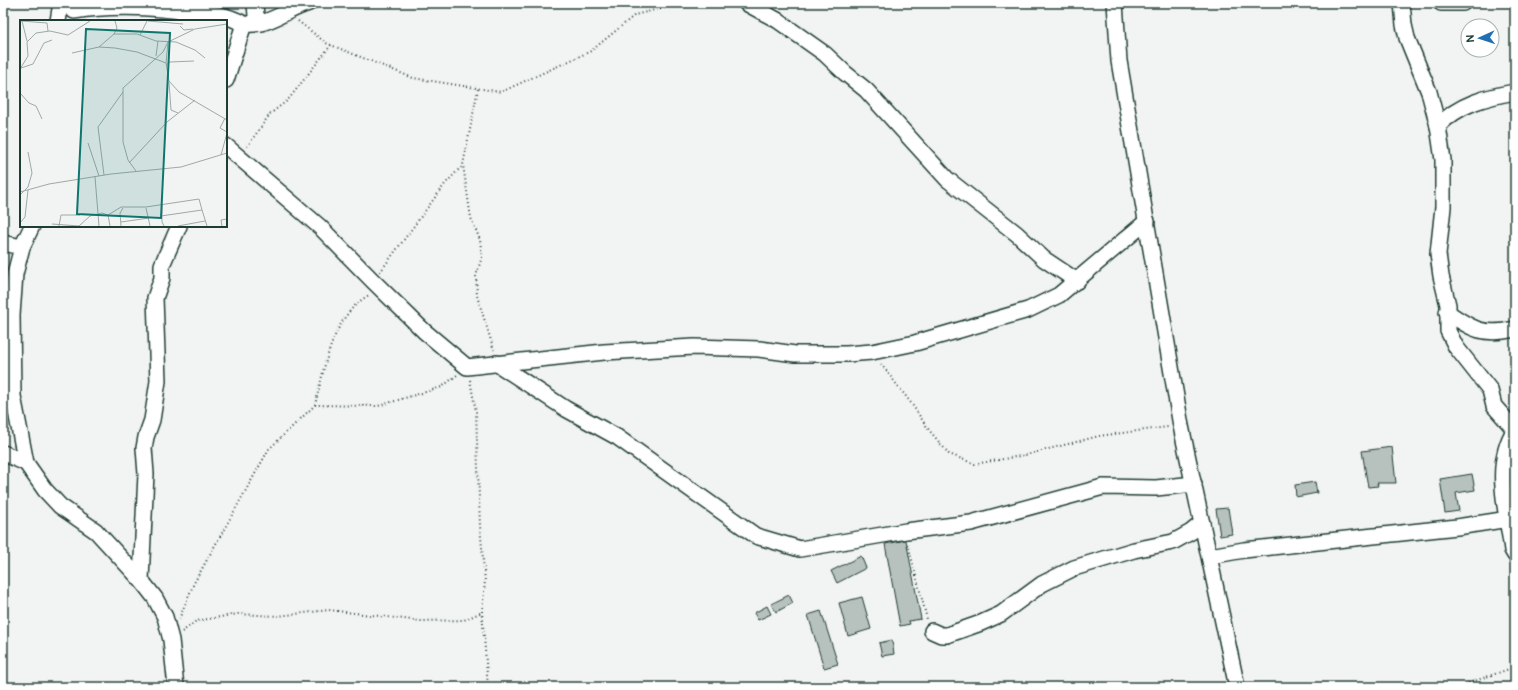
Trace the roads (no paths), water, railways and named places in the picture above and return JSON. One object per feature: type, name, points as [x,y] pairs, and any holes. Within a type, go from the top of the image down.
[{"type":"street","points":[[255,3],[256,16],[262,23]]},
{"type":"street","points":[[68,6],[121,6],[218,13],[231,17],[244,24],[262,23],[309,3]]},
{"type":"street","points":[[746,3],[777,20],[825,54],[866,90],[947,179],[1017,234],[1044,259],[1077,281]]},
{"type":"street","points":[[1115,3],[1119,60],[1181,426],[1237,687]]},
{"type":"street","points":[[1402,3],[1407,38],[1428,92],[1438,126],[1444,177],[1438,254],[1441,276],[1448,305],[1448,331],[1456,347],[1490,390],[1494,406],[1515,430],[1510,438],[1503,467],[1503,485],[1512,518],[1512,550],[1515,555]]},
{"type":"street","points":[[1441,3],[1463,3]]},
{"type":"street","points":[[59,20],[68,6]]},
{"type":"street","points":[[68,6],[89,20]]},
{"type":"street","points":[[227,77],[244,24]]},
{"type":"street","points":[[1438,126],[1458,109],[1486,98],[1515,92]]},
{"type":"street","points":[[227,147],[238,158],[252,166],[320,226],[424,331],[467,367],[604,352],[694,348],[759,348],[795,354],[847,354],[872,352],[915,343],[1028,310],[1059,295],[1147,221]]},
{"type":"street","points":[[32,227],[22,247],[15,274],[12,314],[13,396],[26,463],[45,490],[60,506],[96,532],[141,580],[155,598],[165,617],[171,640],[176,687]]},
{"type":"street","points":[[141,580],[146,474],[144,448],[152,420],[158,381],[154,317],[155,298],[162,278],[162,265],[179,227]]},
{"type":"street","points":[[3,244],[22,247]]},
{"type":"street","points":[[1447,312],[1462,322],[1487,333],[1515,329]]},
{"type":"street","points":[[496,364],[566,409],[617,437],[756,536],[800,549],[906,530],[971,523],[1103,487],[1156,488],[1194,484]]},
{"type":"street","points":[[3,452],[26,463]]},
{"type":"street","points":[[1210,556],[1244,550],[1457,527],[1512,518]]},
{"type":"street","points":[[932,631],[941,635],[946,635],[981,623],[1006,611],[1053,578],[1094,561],[1173,542],[1191,532],[1202,523]]}]
